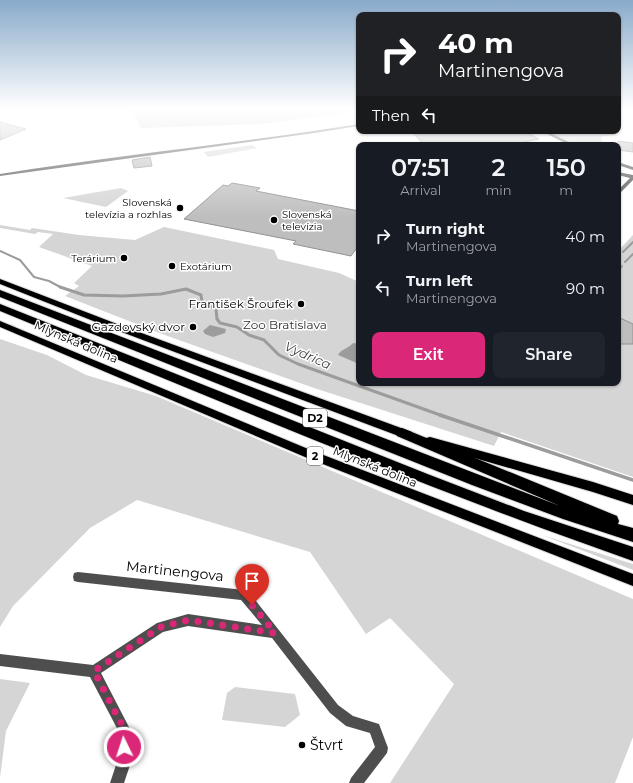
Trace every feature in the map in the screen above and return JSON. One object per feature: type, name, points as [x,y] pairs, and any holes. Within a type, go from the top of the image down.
[{"type":"highway","name":"D2","points":[[0,293],[477,481],[563,513],[633,535]]},
{"type":"highway","name":"D2","points":[[0,307],[424,479],[522,516],[633,554]]},
{"type":"highway","points":[[402,433],[633,530]]},
{"type":"main road","points":[[0,281],[402,433],[593,487],[633,500]]},
{"type":"main road","name":"Mlynská dolina","points":[[0,324],[316,457],[633,580]]},
{"type":"street","points":[[0,175],[116,157],[217,146]]},
{"type":"street","points":[[621,164],[633,169]]},
{"type":"street","points":[[621,174],[633,177],[621,191]]},
{"type":"street","name":"Martinengova","points":[[78,577],[244,595],[334,710],[350,722],[375,728],[382,748],[356,783]]},
{"type":"street","points":[[0,660],[94,671],[161,627],[188,620],[275,633]]},
{"type":"street","points":[[94,671],[125,731],[124,762],[117,783]]},
{"type":"green space","points":[[248,146],[253,146],[257,148],[208,157],[204,152]]},
{"type":"green space","points":[[121,188],[128,191],[106,207],[63,198]]},
{"type":"green space","name":"Zoo Bratislava","points":[[0,225],[30,230],[32,228],[79,235],[135,240],[164,227],[274,250],[278,259],[339,273],[356,281],[356,386],[621,386],[621,248],[633,235],[633,477],[501,432],[494,446],[314,388],[162,334],[65,296],[79,286],[74,283],[92,266],[39,247],[53,234],[38,232],[35,234],[0,228]]},
{"type":"green space","points":[[0,339],[47,355],[86,375],[156,396],[633,599],[633,737],[615,783],[390,783],[454,684],[390,618],[366,634],[310,552],[137,500],[90,528],[13,606],[0,627]]},
{"type":"green space","points":[[542,535],[633,564],[633,570]]},
{"type":"green space","points":[[0,679],[30,683],[6,731],[0,778]]},
{"type":"green space","points":[[235,687],[295,694],[300,715],[285,727],[222,720],[227,693]]},
{"type":"shaded area","points":[[210,325],[226,329],[225,333],[213,337],[205,334],[203,331]]},
{"type":"shaded area","points":[[353,343],[356,344],[356,363],[338,355]]},
{"type":"building","points":[[621,146],[633,146],[633,152],[621,150]]},
{"type":"building","points":[[150,157],[152,166],[134,168],[132,160]]},
{"type":"building","name":"Slovenská televízia","points":[[232,183],[260,188],[256,191],[356,210],[356,249],[351,256],[293,244],[296,241],[184,219],[223,185],[228,186]]},
{"type":"building","points":[[621,318],[633,324],[633,344],[621,344]]},
{"type":"waterway","points":[[623,252],[633,242]]},
{"type":"waterway","name":"Vydrica","points":[[0,251],[20,260],[34,277],[49,281],[60,287]]},
{"type":"waterway","points":[[625,262],[633,254]]},
{"type":"waterway","name":"Vydrica","points":[[60,287],[84,295],[123,296],[161,294],[186,289],[201,295],[202,302],[216,309],[217,319],[220,323],[237,327],[249,335],[264,340],[279,355],[298,364],[356,385]]},
{"type":"waterway","name":"Vydrica","points":[[359,386],[443,416]]},
{"type":"waterway","name":"Vydrica","points":[[440,415],[633,480]]},
{"type":"place","name":"Slovenská televízia a rozhlas","points":[[180,208]]},
{"type":"place","name":"Slovenská televízia","points":[[274,220]]},
{"type":"place","name":"Terárium","points":[[124,258]]},
{"type":"place","name":"Exotárium","points":[[172,266]]},
{"type":"place","name":"František Šroufek","points":[[301,304]]},
{"type":"place","name":"Gazdovský dvor","points":[[193,327]]},
{"type":"place","name":"Štvrť","points":[[302,745]]},
{"type":"route","points":[[124,747],[125,731],[94,671],[161,627],[188,620],[275,633],[252,605]]}]
